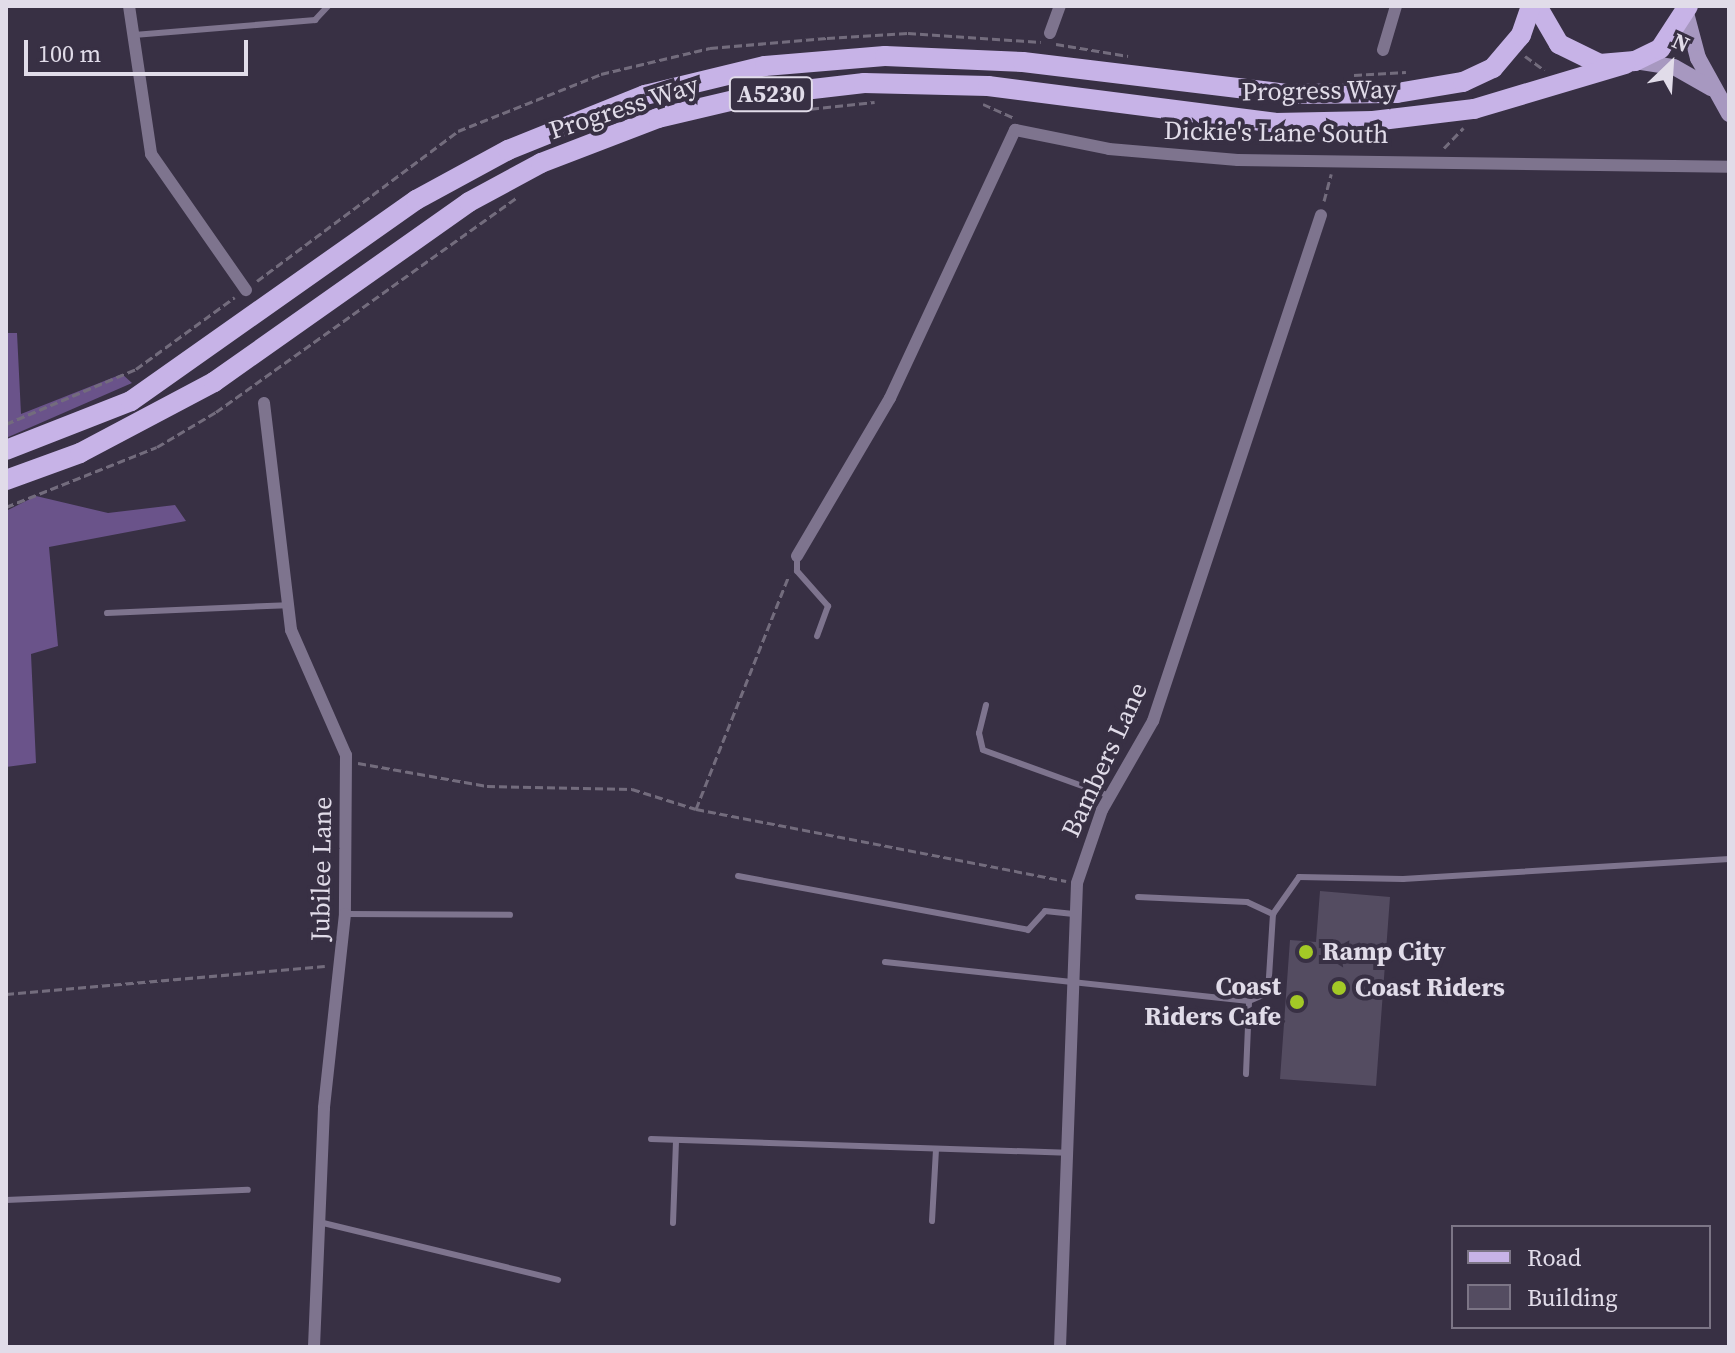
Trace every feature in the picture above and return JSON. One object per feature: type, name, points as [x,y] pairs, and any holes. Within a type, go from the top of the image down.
[{"type":"main road","points":[[1513,47],[1534,6]]},
{"type":"main road","points":[[1534,6],[1546,29],[1579,57],[1630,62]]},
{"type":"main road","name":"A5230","points":[[1630,62],[1660,49],[1688,8]]},
{"type":"main road","name":"Progress Way","points":[[6,450],[131,401],[416,200],[508,150],[645,95],[765,66],[885,56],[1023,62],[1289,94],[1397,93],[1463,82],[1513,47]]},
{"type":"main road","name":"Progress Way","points":[[6,480],[80,453],[214,382],[469,202],[541,163],[658,118],[752,96],[864,83],[988,86],[1275,123],[1474,109],[1565,86],[1630,62]]},
{"type":"street","points":[[129,6],[151,154],[246,290]]},
{"type":"street","points":[[1050,33],[1060,6]]},
{"type":"street","points":[[1383,50],[1396,6]]},
{"type":"street","points":[[1688,8],[1713,89],[1729,114]]},
{"type":"street","points":[[1630,62],[1674,67],[1713,89]]},
{"type":"street","points":[[797,556],[890,398],[1006,141],[1022,130]]},
{"type":"street","name":"Dickie's Lane South","points":[[1022,130],[1109,149],[1238,160],[1335,158],[1534,170],[1729,167]]},
{"type":"street","name":"Bambers Lane","points":[[1060,1347],[1077,883],[1110,796],[1153,721],[1321,215]]},
{"type":"street","name":"Jubilee Lane","points":[[264,403],[291,630],[346,761],[345,914],[319,1222],[314,1347]]},
{"type":"lane","points":[[134,35],[315,20],[328,6]]},
{"type":"lane","points":[[797,556],[797,571],[828,606],[817,636]]},
{"type":"lane","points":[[107,613],[288,605]]},
{"type":"lane","points":[[986,705],[979,733],[983,750],[1110,796]]},
{"type":"lane","points":[[885,962],[1074,986],[1249,1001],[1268,993],[1273,914],[1299,877],[1403,879],[1729,859]]},
{"type":"lane","points":[[738,876],[1028,930],[1045,911],[1076,914]]},
{"type":"lane","points":[[1138,897],[1247,902],[1273,914]]},
{"type":"lane","points":[[345,914],[510,915]]},
{"type":"lane","points":[[1246,1074],[1249,1001]]},
{"type":"lane","points":[[651,1139],[1067,1153]]},
{"type":"lane","points":[[673,1223],[676,1140]]},
{"type":"lane","points":[[932,1221],[936,1149]]},
{"type":"lane","points":[[6,1200],[248,1190]]},
{"type":"lane","points":[[319,1222],[558,1280]]},
{"type":"path","points":[[6,424],[136,369],[458,131],[601,74],[710,48],[908,33],[1047,42],[1139,58]]},
{"type":"path","points":[[1513,47],[1565,86]]},
{"type":"path","points":[[1350,75],[1419,73]]},
{"type":"path","points":[[790,110],[892,102]]},
{"type":"path","points":[[970,103],[1002,107],[1022,130]]},
{"type":"path","points":[[1321,215],[1335,158]]},
{"type":"path","points":[[6,507],[157,447],[216,412],[531,189]]},
{"type":"path","points":[[696,809],[797,556]]},
{"type":"path","points":[[346,761],[487,786],[632,789],[696,809],[1077,883]]},
{"type":"path","points":[[6,994],[341,965]]},
{"type":"shaded area","points":[[6,333],[17,333],[21,414],[122,374],[132,383],[6,438]]},
{"type":"shaded area","points":[[36,496],[108,513],[175,505],[186,521],[49,547],[58,646],[31,654],[36,763],[6,767],[6,511]]},
{"type":"building","points":[[1320,891],[1390,897],[1376,1086],[1280,1079],[1290,940],[1316,942]]},
{"type":"place","name":"Ramp City","points":[[1306,952]]},
{"type":"place","name":"Coast Riders","points":[[1339,988]]},
{"type":"place","name":"Coast Riders Cafe","points":[[1297,1002]]}]
